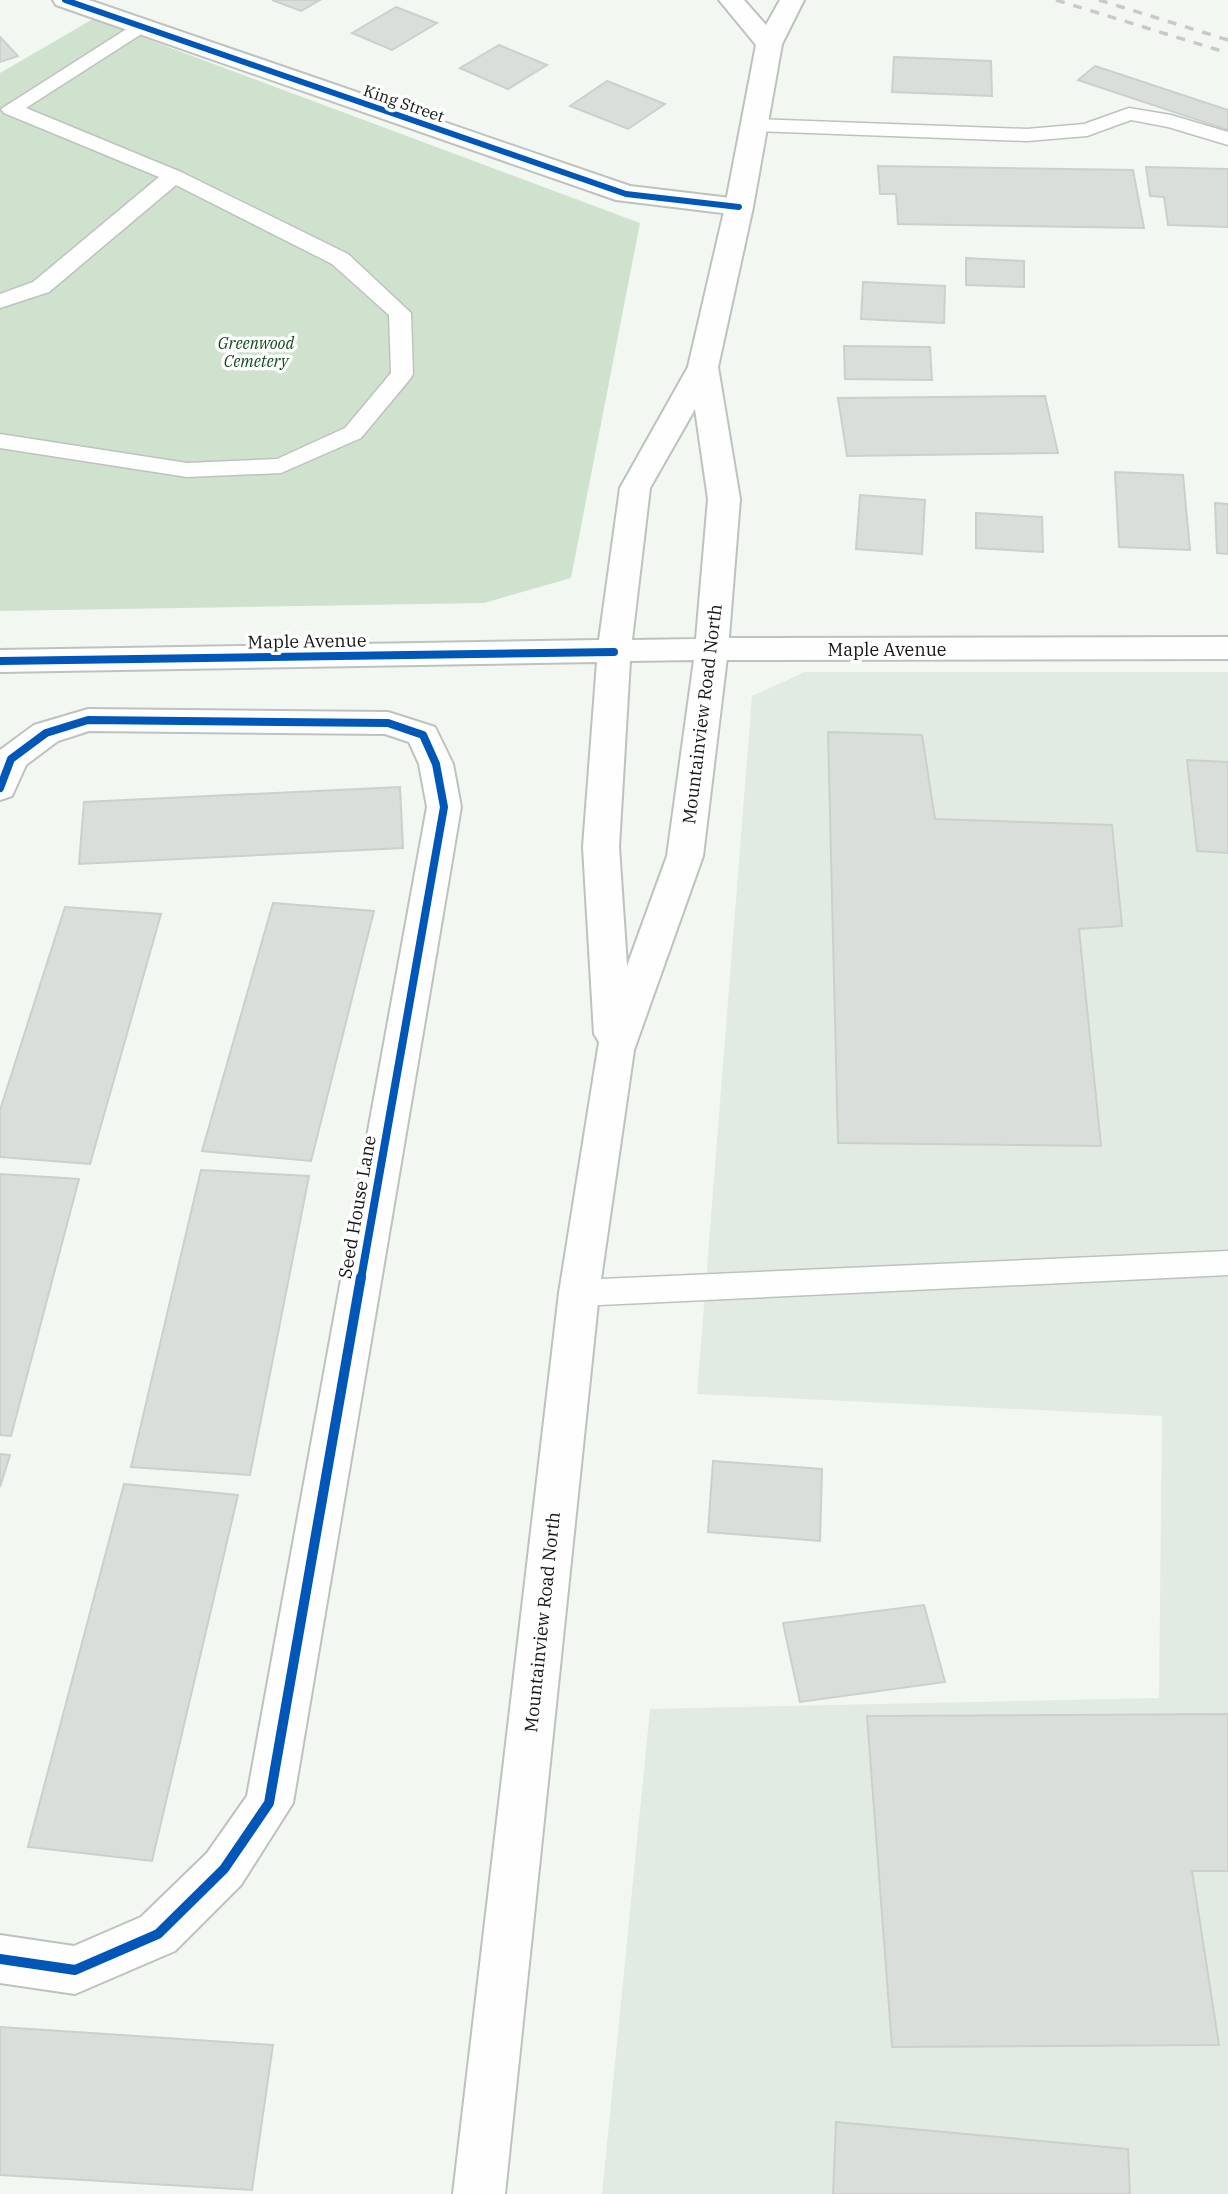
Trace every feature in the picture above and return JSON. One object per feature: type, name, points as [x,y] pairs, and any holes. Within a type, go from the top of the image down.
[{"type":"main road","name":"King Street","points":[[65,0],[626,194],[739,207]]},
{"type":"main road","points":[[732,0],[769,44]]},
{"type":"main road","name":"Mountainview Road North","points":[[615,1050],[601,847],[614,652],[635,488],[703,367],[739,207],[769,44],[792,0]]},
{"type":"main road","name":"Mountainview Road North","points":[[478,2194],[579,1293],[615,1050],[685,856],[712,649],[724,499],[703,367]]},
{"type":"main road","name":"Maple Avenue","points":[[0,661],[712,649],[1228,648]]},
{"type":"main road","name":"Seed House Lane","points":[[0,788],[10,759],[46,733],[88,720],[388,723],[423,735],[436,764],[444,807],[269,1803],[225,1869],[158,1934],[75,1970],[0,1959]]},
{"type":"lane","points":[[5,108],[139,27]]},
{"type":"lane","points":[[0,441],[187,470],[281,466],[353,433],[402,374],[400,313],[340,259],[174,176],[5,108]]},
{"type":"lane","points":[[755,125],[1027,135],[1087,130],[1129,114],[1171,121],[1228,139]]},
{"type":"lane","points":[[0,301],[41,287],[174,176]]},
{"type":"lane","points":[[579,1293],[1228,1263]]},
{"type":"shaded area","points":[[805,672],[1228,672],[1228,2194],[602,2194],[650,1709],[1159,1698],[1162,1416],[697,1394],[752,696]]},
{"type":"green space","name":"Greenwood Cemetery","points":[[93,19],[640,223],[571,578],[484,603],[0,611],[0,73]]},
{"type":"building","points":[[272,0],[320,0],[301,11]]},
{"type":"building","points":[[396,7],[437,23],[392,50],[352,33]]},
{"type":"building","points":[[0,37],[18,56],[0,62]]},
{"type":"building","points":[[499,45],[547,65],[508,89],[460,68]]},
{"type":"building","points":[[894,57],[991,61],[992,96],[892,92]]},
{"type":"building","points":[[1095,66],[1228,110],[1228,130],[1078,80]]},
{"type":"building","points":[[607,81],[665,104],[628,129],[570,106]]},
{"type":"building","points":[[878,166],[1133,170],[1144,228],[898,224],[896,194],[880,194]]},
{"type":"building","points":[[1146,167],[1228,169],[1228,227],[1168,225],[1164,197],[1150,196]]},
{"type":"building","points":[[966,258],[1024,261],[1024,287],[966,285]]},
{"type":"building","points":[[863,282],[945,286],[944,323],[861,319]]},
{"type":"building","points":[[844,346],[930,347],[932,380],[845,379]]},
{"type":"building","points":[[1045,396],[1058,453],[847,456],[838,398]]},
{"type":"building","points":[[1115,472],[1183,475],[1190,550],[1119,547]]},
{"type":"building","points":[[860,495],[925,500],[922,554],[856,549]]},
{"type":"building","points":[[1215,503],[1228,504],[1228,554],[1217,553]]},
{"type":"building","points":[[976,513],[1042,517],[1043,552],[976,548]]},
{"type":"building","points":[[828,732],[922,735],[935,819],[1112,825],[1122,926],[1079,929],[1101,1146],[838,1143]]},
{"type":"building","points":[[1187,760],[1228,762],[1228,853],[1197,851]]},
{"type":"building","points":[[400,787],[403,848],[79,864],[84,802]]},
{"type":"building","points":[[273,903],[374,911],[311,1161],[202,1151]]},
{"type":"building","points":[[65,907],[161,914],[90,1164],[0,1157],[0,1110]]},
{"type":"building","points":[[201,1170],[309,1176],[250,1475],[131,1467]]},
{"type":"building","points":[[0,1174],[79,1179],[11,1436],[0,1435]]},
{"type":"building","points":[[0,1454],[10,1455],[0,1487]]},
{"type":"building","points":[[713,1461],[822,1469],[820,1541],[708,1532]]},
{"type":"building","points":[[124,1484],[238,1495],[152,1861],[28,1847]]},
{"type":"building","points":[[924,1605],[945,1682],[800,1702],[783,1623]]},
{"type":"building","points":[[1228,1714],[1228,1871],[1192,1871],[1219,2045],[892,2047],[867,1716]]},
{"type":"building","points":[[0,2027],[273,2045],[252,2190],[0,2175]]},
{"type":"building","points":[[836,2122],[1128,2149],[1130,2194],[833,2194]]},
{"type":"railway","points":[[1056,0],[1228,53]]},
{"type":"railway","points":[[1099,0],[1228,40]]},
{"type":"cycle path","points":[[65,0],[626,194],[739,207]]},
{"type":"cycle path","points":[[0,661],[614,652]]},
{"type":"cycle path","points":[[0,788],[11,759],[46,733],[88,720],[388,723],[423,735],[436,764],[444,807],[269,1803],[224,1869],[158,1934],[75,1970],[0,1959]]}]
